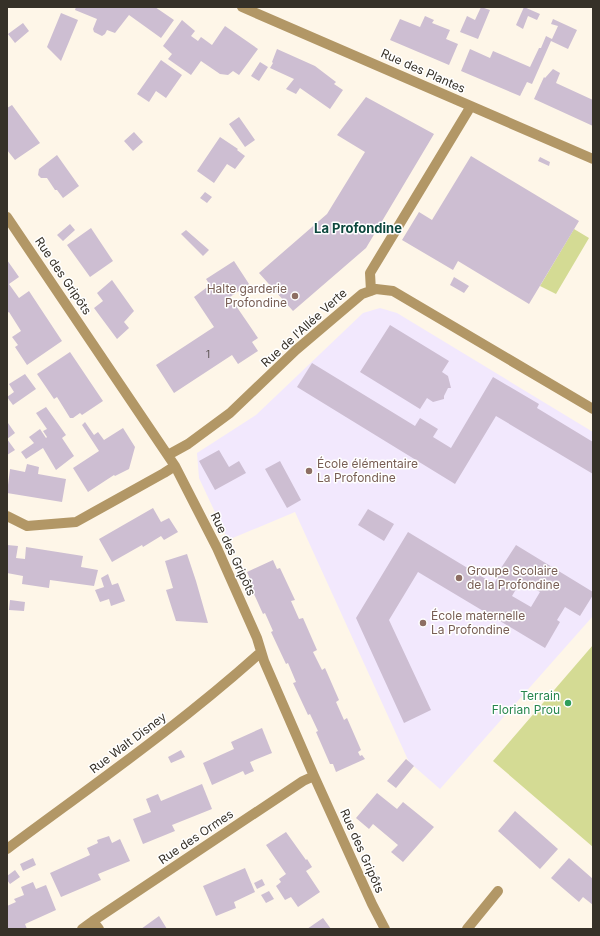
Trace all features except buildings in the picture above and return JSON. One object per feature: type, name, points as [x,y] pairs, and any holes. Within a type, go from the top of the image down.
[{"type":"street","name":"Rue des Plantes","points":[[242,7],[593,159]]},
{"type":"street","points":[[371,291],[370,273],[471,106]]},
{"type":"street","name":"Rue des Gripôts","points":[[7,217],[175,466],[217,548],[257,638],[260,652],[314,776],[372,904],[385,929]]},
{"type":"street","name":"Rue de l'Allée Verte","points":[[168,454],[188,444],[230,413],[296,350],[362,294],[376,289],[393,291],[593,409]]},
{"type":"street","points":[[7,516],[27,526],[76,522],[175,466]]},
{"type":"street","name":"Rue Walt Disney","points":[[7,849],[160,736],[221,687],[260,652]]},
{"type":"street","name":"Rue des Ormes","points":[[82,929],[96,925],[303,781],[314,776]]},
{"type":"street","points":[[467,929],[498,891]]},
{"type":"shaded area","name":"Groupe Scolaire de la Profondine","points":[[380,308],[397,313],[593,432],[593,616],[440,789],[409,762],[295,512],[228,540],[199,478],[197,453],[256,415],[363,313]]},
{"type":"green space","points":[[574,229],[589,238],[556,294],[540,286]]},
{"type":"green space","name":"Terrain Florian Prou","points":[[593,645],[593,847],[493,761]]},
{"type":"place","name":"Halte garderie Profondine","points":[[295,296]]},
{"type":"place","name":"École élémentaire La Profondine","points":[[309,471]]},
{"type":"place","name":"Groupe Scolaire de la Profondine","points":[[459,578]]},
{"type":"place","name":"École maternelle La Profondine","points":[[423,623]]},
{"type":"place","name":"Terrain Florian Prou","points":[[568,703]]},
{"type":"district","name":"La Profondine","points":[[358,228]]}]
